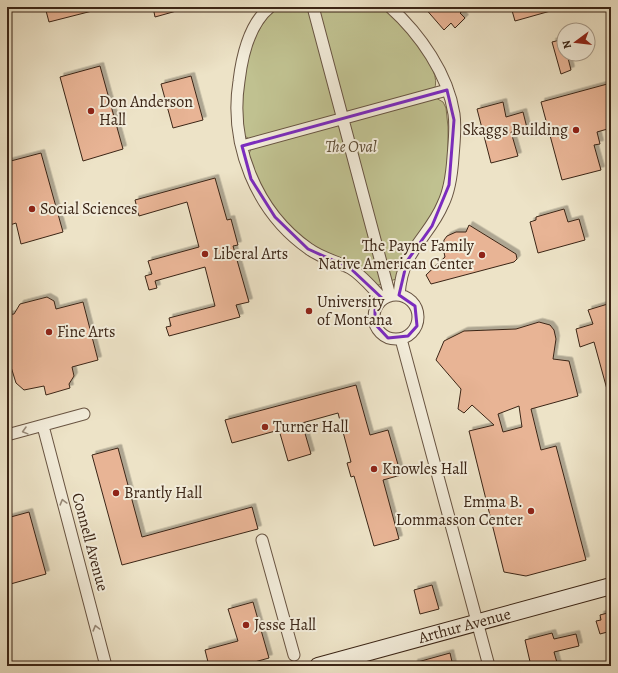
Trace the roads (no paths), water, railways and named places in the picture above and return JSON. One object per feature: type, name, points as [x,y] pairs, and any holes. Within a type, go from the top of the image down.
[{"type":"street","points":[[270,7],[254,27],[241,66],[237,93],[238,131],[251,179],[275,217],[308,249],[350,268],[391,297],[411,300],[418,314],[417,326],[413,331],[401,339],[388,338],[382,335],[375,324],[375,310],[391,297],[401,279],[407,261],[417,244],[432,226],[444,203],[452,166],[454,120],[447,90],[439,70],[415,33],[390,7]]},
{"type":"street","points":[[313,7],[391,297]]},
{"type":"street","points":[[242,146],[447,90]]},
{"type":"street","points":[[401,339],[489,666]]},
{"type":"street","points":[[7,435],[84,414]]},
{"type":"street","name":"Connell Avenue","points":[[43,426],[106,666]]},
{"type":"street","points":[[262,540],[294,655]]},
{"type":"street","name":"Arthur Avenue","points":[[318,666],[611,586]]},
{"type":"place","name":"Don Anderson Hall","points":[[91,111]]},
{"type":"place","name":"Skaggs Building","points":[[576,130]]},
{"type":"place","name":"Social Sciences","points":[[32,209]]},
{"type":"place","name":"Liberal Arts","points":[[205,254]]},
{"type":"place","name":"The Payne Family Native American Center","points":[[482,255]]},
{"type":"place","name":"University of Montana","points":[[309,311]]},
{"type":"place","name":"Fine Arts","points":[[49,332]]},
{"type":"place","name":"Turner Hall","points":[[265,427]]},
{"type":"place","name":"Knowles Hall","points":[[374,469]]},
{"type":"place","name":"Brantly Hall","points":[[116,493]]},
{"type":"place","name":"Emma B. Lommasson Center","points":[[531,511]]},
{"type":"place","name":"Jesse Hall","points":[[246,625]]},
{"type":"park label","name":"The Oval","points":[[351,147]]}]
